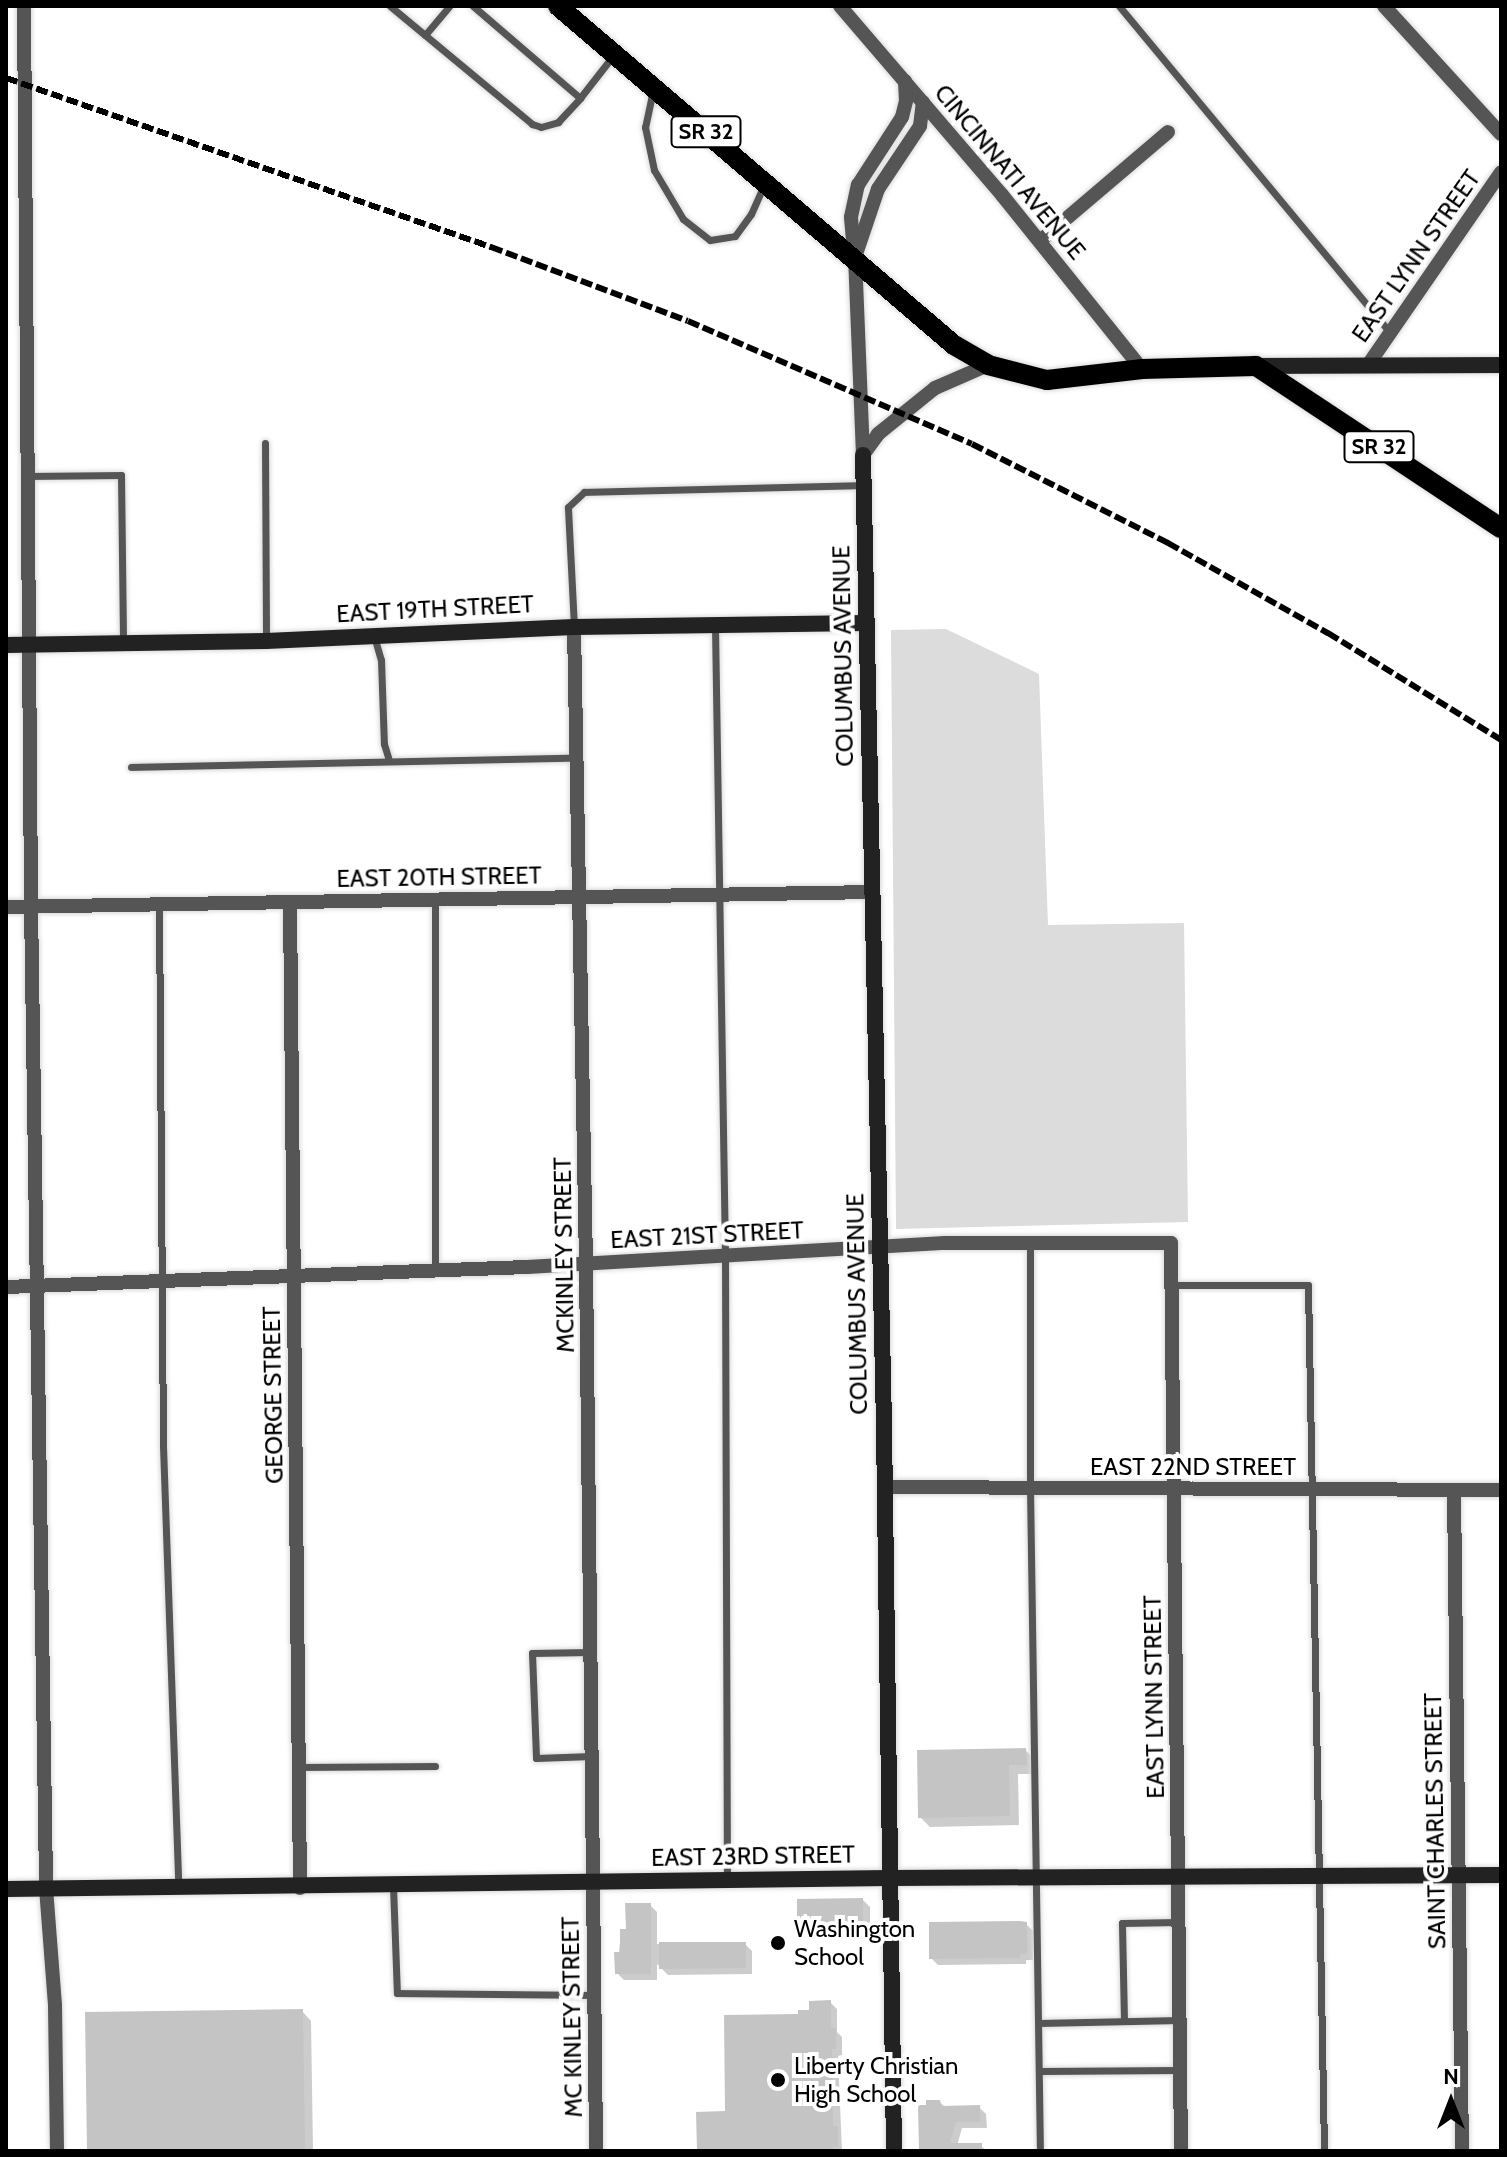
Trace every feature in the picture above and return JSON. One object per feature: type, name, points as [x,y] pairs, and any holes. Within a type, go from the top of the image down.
[{"type":"main road","name":"SR 32","points":[[558,6],[855,257],[954,345],[988,365],[1047,380],[1142,369],[1256,366],[1501,528]]},
{"type":"street","points":[[24,6],[31,906],[46,1888],[55,2006],[57,2151]]},
{"type":"street","name":"CINCINNATI AVENUE","points":[[840,6],[1040,241],[1142,369]]},
{"type":"street","points":[[1384,6],[1501,134]]},
{"type":"street","points":[[855,257],[851,217],[858,185],[902,117],[906,101],[905,81]]},
{"type":"street","name":"COLUMBUS AVENUE","points":[[894,2151],[880,1248],[863,455],[855,257],[878,189],[920,126],[923,102]]},
{"type":"street","points":[[1040,241],[1168,132]]},
{"type":"street","name":"EAST LYNN STREET","points":[[1368,365],[1501,172]]},
{"type":"street","points":[[863,455],[878,434],[935,388],[988,365]]},
{"type":"street","points":[[1256,366],[1501,365]]},
{"type":"street","name":"EAST 19TH STREET","points":[[6,645],[266,641],[574,627],[866,623]]},
{"type":"street","name":"MCKINLEY STREET","points":[[574,627],[593,1882]]},
{"type":"street","name":"EAST 20TH STREET","points":[[6,907],[872,892]]},
{"type":"street","name":"GEORGE STREET","points":[[290,902],[300,1888]]},
{"type":"street","name":"EAST 21ST STREET","points":[[6,1287],[880,1248],[1030,1243],[1171,1243]]},
{"type":"street","name":"EAST LYNN STREET","points":[[1171,1243],[1181,2151]]},
{"type":"street","name":"EAST 22ND STREET","points":[[884,1487],[1501,1490]]},
{"type":"street","name":"SAINT CHARLES STREET","points":[[1454,1490],[1462,2151]]},
{"type":"street","name":"EAST 23RD STREET","points":[[6,1889],[300,1888],[890,1878],[1501,1875]]},
{"type":"street","name":"MC KINLEY STREET","points":[[593,1882],[596,2151]]},
{"type":"lane","points":[[390,6],[532,124],[541,127],[558,122],[614,54]]},
{"type":"lane","points":[[425,35],[449,6]]},
{"type":"lane","points":[[473,6],[580,98]]},
{"type":"lane","points":[[1119,6],[1390,333]]},
{"type":"lane","points":[[653,87],[645,127],[654,170],[683,219],[710,240],[735,236],[751,214],[765,182]]},
{"type":"lane","points":[[265,443],[266,641]]},
{"type":"lane","points":[[26,476],[121,475],[123,644]]},
{"type":"lane","points":[[574,627],[568,507],[584,492],[863,485]]},
{"type":"lane","points":[[715,624],[725,1256],[727,1880]]},
{"type":"lane","points":[[374,635],[381,660],[384,744],[389,760]]},
{"type":"lane","points":[[131,767],[576,758]]},
{"type":"lane","points":[[435,899],[435,1270]]},
{"type":"lane","points":[[159,904],[163,1446],[178,1888]]},
{"type":"lane","points":[[1030,1243],[1030,1488],[1040,2151]]},
{"type":"lane","points":[[1171,1285],[1308,1285],[1324,2151]]},
{"type":"lane","points":[[591,1652],[532,1653],[536,1758],[592,1756]]},
{"type":"lane","points":[[301,1767],[435,1766]]},
{"type":"lane","points":[[393,1886],[397,1993],[594,1995]]},
{"type":"lane","points":[[1124,2021],[1122,1923],[1179,1922]]},
{"type":"lane","points":[[1039,2023],[1180,2020]]},
{"type":"lane","points":[[1040,2071],[1180,2070]]},
{"type":"shaded area","points":[[946,629],[1039,674],[1048,925],[1184,923],[1188,1222],[896,1229],[891,630]]},
{"type":"building","points":[[1026,1748],[1027,1765],[1009,1765],[1010,1816],[918,1818],[917,1750]]},
{"type":"building","points":[[863,1898],[863,1929],[835,1929],[835,1934],[828,1934],[828,1929],[797,1929],[797,1899]]},
{"type":"building","points":[[625,1903],[651,1903],[651,1974],[615,1974],[614,1952],[620,1952],[620,1929],[626,1929]]},
{"type":"building","points":[[929,1922],[1027,1922],[1027,1954],[1020,1954],[1020,1958],[929,1959]]},
{"type":"building","points":[[659,1942],[746,1942],[746,1968],[659,1969]]},
{"type":"building","name":"Liberty Christian High School","points":[[831,2000],[831,2028],[836,2028],[836,2049],[832,2049],[833,2126],[838,2126],[838,2147],[833,2147],[833,2151],[697,2151],[696,2112],[725,2111],[724,2015],[798,2014],[798,2010],[809,2010],[809,2001]]},
{"type":"building","points":[[303,2009],[305,2151],[87,2151],[85,2012]]},
{"type":"building","points":[[926,2100],[940,2100],[941,2106],[980,2105],[980,2122],[956,2122],[950,2143],[982,2143],[982,2151],[919,2151],[918,2105],[926,2105]]},
{"type":"railway","points":[[6,78],[491,247],[688,321],[972,444],[1168,543],[1328,633],[1501,740]]},
{"type":"place","name":"Washington School","points":[[778,1943]]},
{"type":"place","name":"Liberty Christian High School","points":[[778,2080]]}]
